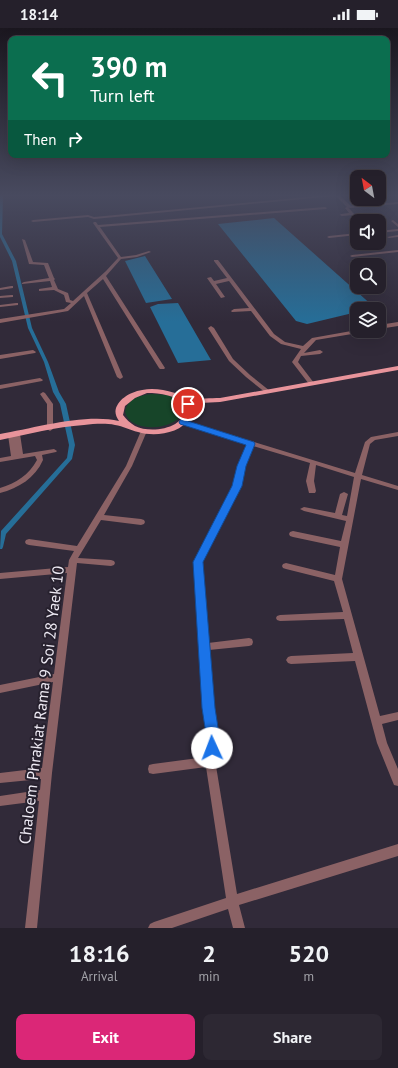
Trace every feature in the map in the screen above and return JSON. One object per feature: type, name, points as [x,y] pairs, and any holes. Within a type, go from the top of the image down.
[{"type":"main road","points":[[127,425],[121,419],[119,410],[121,404],[129,397],[147,391],[167,392],[183,398],[200,401],[220,400],[398,368]]},
{"type":"main road","points":[[89,422],[112,421],[144,431],[165,430],[183,422],[188,416],[190,410],[188,404],[183,398]]},
{"type":"main road","points":[[190,410],[220,400]]},
{"type":"main road","points":[[0,437],[89,422],[106,417],[119,410]]},
{"type":"street","points":[[106,238],[120,258]]},
{"type":"street","points":[[23,240],[31,263],[45,264],[53,279],[56,290],[66,294],[68,301],[75,303]]},
{"type":"street","points":[[352,256],[398,251]]},
{"type":"street","points":[[0,321],[66,310],[104,276],[120,258],[137,256],[149,252]]},
{"type":"street","points":[[216,261],[276,339],[287,344],[304,348]]},
{"type":"street","points":[[104,276],[162,368]]},
{"type":"street","points":[[209,278],[223,297]]},
{"type":"street","points":[[24,283],[53,279]]},
{"type":"street","points":[[213,283],[230,280]]},
{"type":"street","points":[[0,289],[12,287]]},
{"type":"street","points":[[41,290],[56,288]]},
{"type":"street","points":[[85,293],[120,377]]},
{"type":"street","points":[[0,297],[11,296]]},
{"type":"street","points":[[0,306],[16,304]]},
{"type":"street","points":[[234,311],[252,309]]},
{"type":"street","points":[[386,326],[398,324]]},
{"type":"street","points":[[211,328],[231,360],[268,392]]},
{"type":"street","points":[[310,383],[295,362],[304,348],[314,339],[350,332]]},
{"type":"street","points":[[0,357],[33,352]]},
{"type":"street","points":[[299,356],[320,352]]},
{"type":"street","points":[[0,386],[40,380]]},
{"type":"street","points":[[43,394],[50,404],[54,428]]},
{"type":"street","points":[[183,422],[398,488]]},
{"type":"street","name":"Chaloem Phrakiat Rama 9 Soi 28 Yaek 10","points":[[31,928],[47,773],[73,560],[129,466],[144,431]]},
{"type":"street","points":[[398,434],[379,436],[370,440],[358,476],[338,579],[376,721],[385,750],[398,781]]},
{"type":"street","points":[[14,435],[18,457]]},
{"type":"street","points":[[239,928],[232,901],[214,792],[211,761],[213,742],[208,708],[198,562],[237,486],[242,466],[251,444]]},
{"type":"street","points":[[0,460],[54,451]]},
{"type":"street","points":[[0,491],[22,482],[40,462],[38,454]]},
{"type":"street","points":[[312,491],[310,481],[313,463]]},
{"type":"street","points":[[338,516],[344,494]]},
{"type":"street","points":[[304,509],[349,519]]},
{"type":"street","points":[[98,517],[141,522]]},
{"type":"street","points":[[293,534],[345,545]]},
{"type":"street","points":[[29,542],[79,549]]},
{"type":"street","points":[[73,560],[111,563]]},
{"type":"street","points":[[286,566],[338,579]]},
{"type":"street","points":[[0,576],[72,570]]},
{"type":"street","points":[[280,618],[347,615]]},
{"type":"street","points":[[204,647],[249,642]]},
{"type":"street","points":[[292,660],[359,657]]},
{"type":"street","points":[[0,689],[59,677]]},
{"type":"street","points":[[376,721],[398,716]]},
{"type":"street","points":[[152,769],[211,761]]},
{"type":"street","points":[[0,778],[47,773]]},
{"type":"street","points":[[0,802],[45,795]]},
{"type":"street","points":[[154,928],[232,901],[398,850]]},
{"type":"green space","points":[[152,394],[168,395],[180,402],[184,411],[179,418],[172,423],[163,426],[144,427],[135,424],[129,419],[125,412],[128,404],[135,398]]},
{"type":"water","points":[[229,238],[296,238],[350,286],[350,294],[359,294],[368,302],[350,302],[350,314],[307,324],[296,321]]},
{"type":"water","points":[[145,256],[172,299],[146,303],[125,261]]},
{"type":"water","points":[[178,303],[211,360],[178,363],[150,307],[158,304]]},
{"type":"waterway","points":[[0,547],[3,533],[70,458],[72,445],[63,404],[56,392],[46,362],[30,328],[14,261],[2,238]]},
{"type":"route","points":[[188,404],[190,410],[188,416],[183,422],[251,444],[242,466],[237,486],[198,562],[208,708],[213,742],[212,748]]}]
